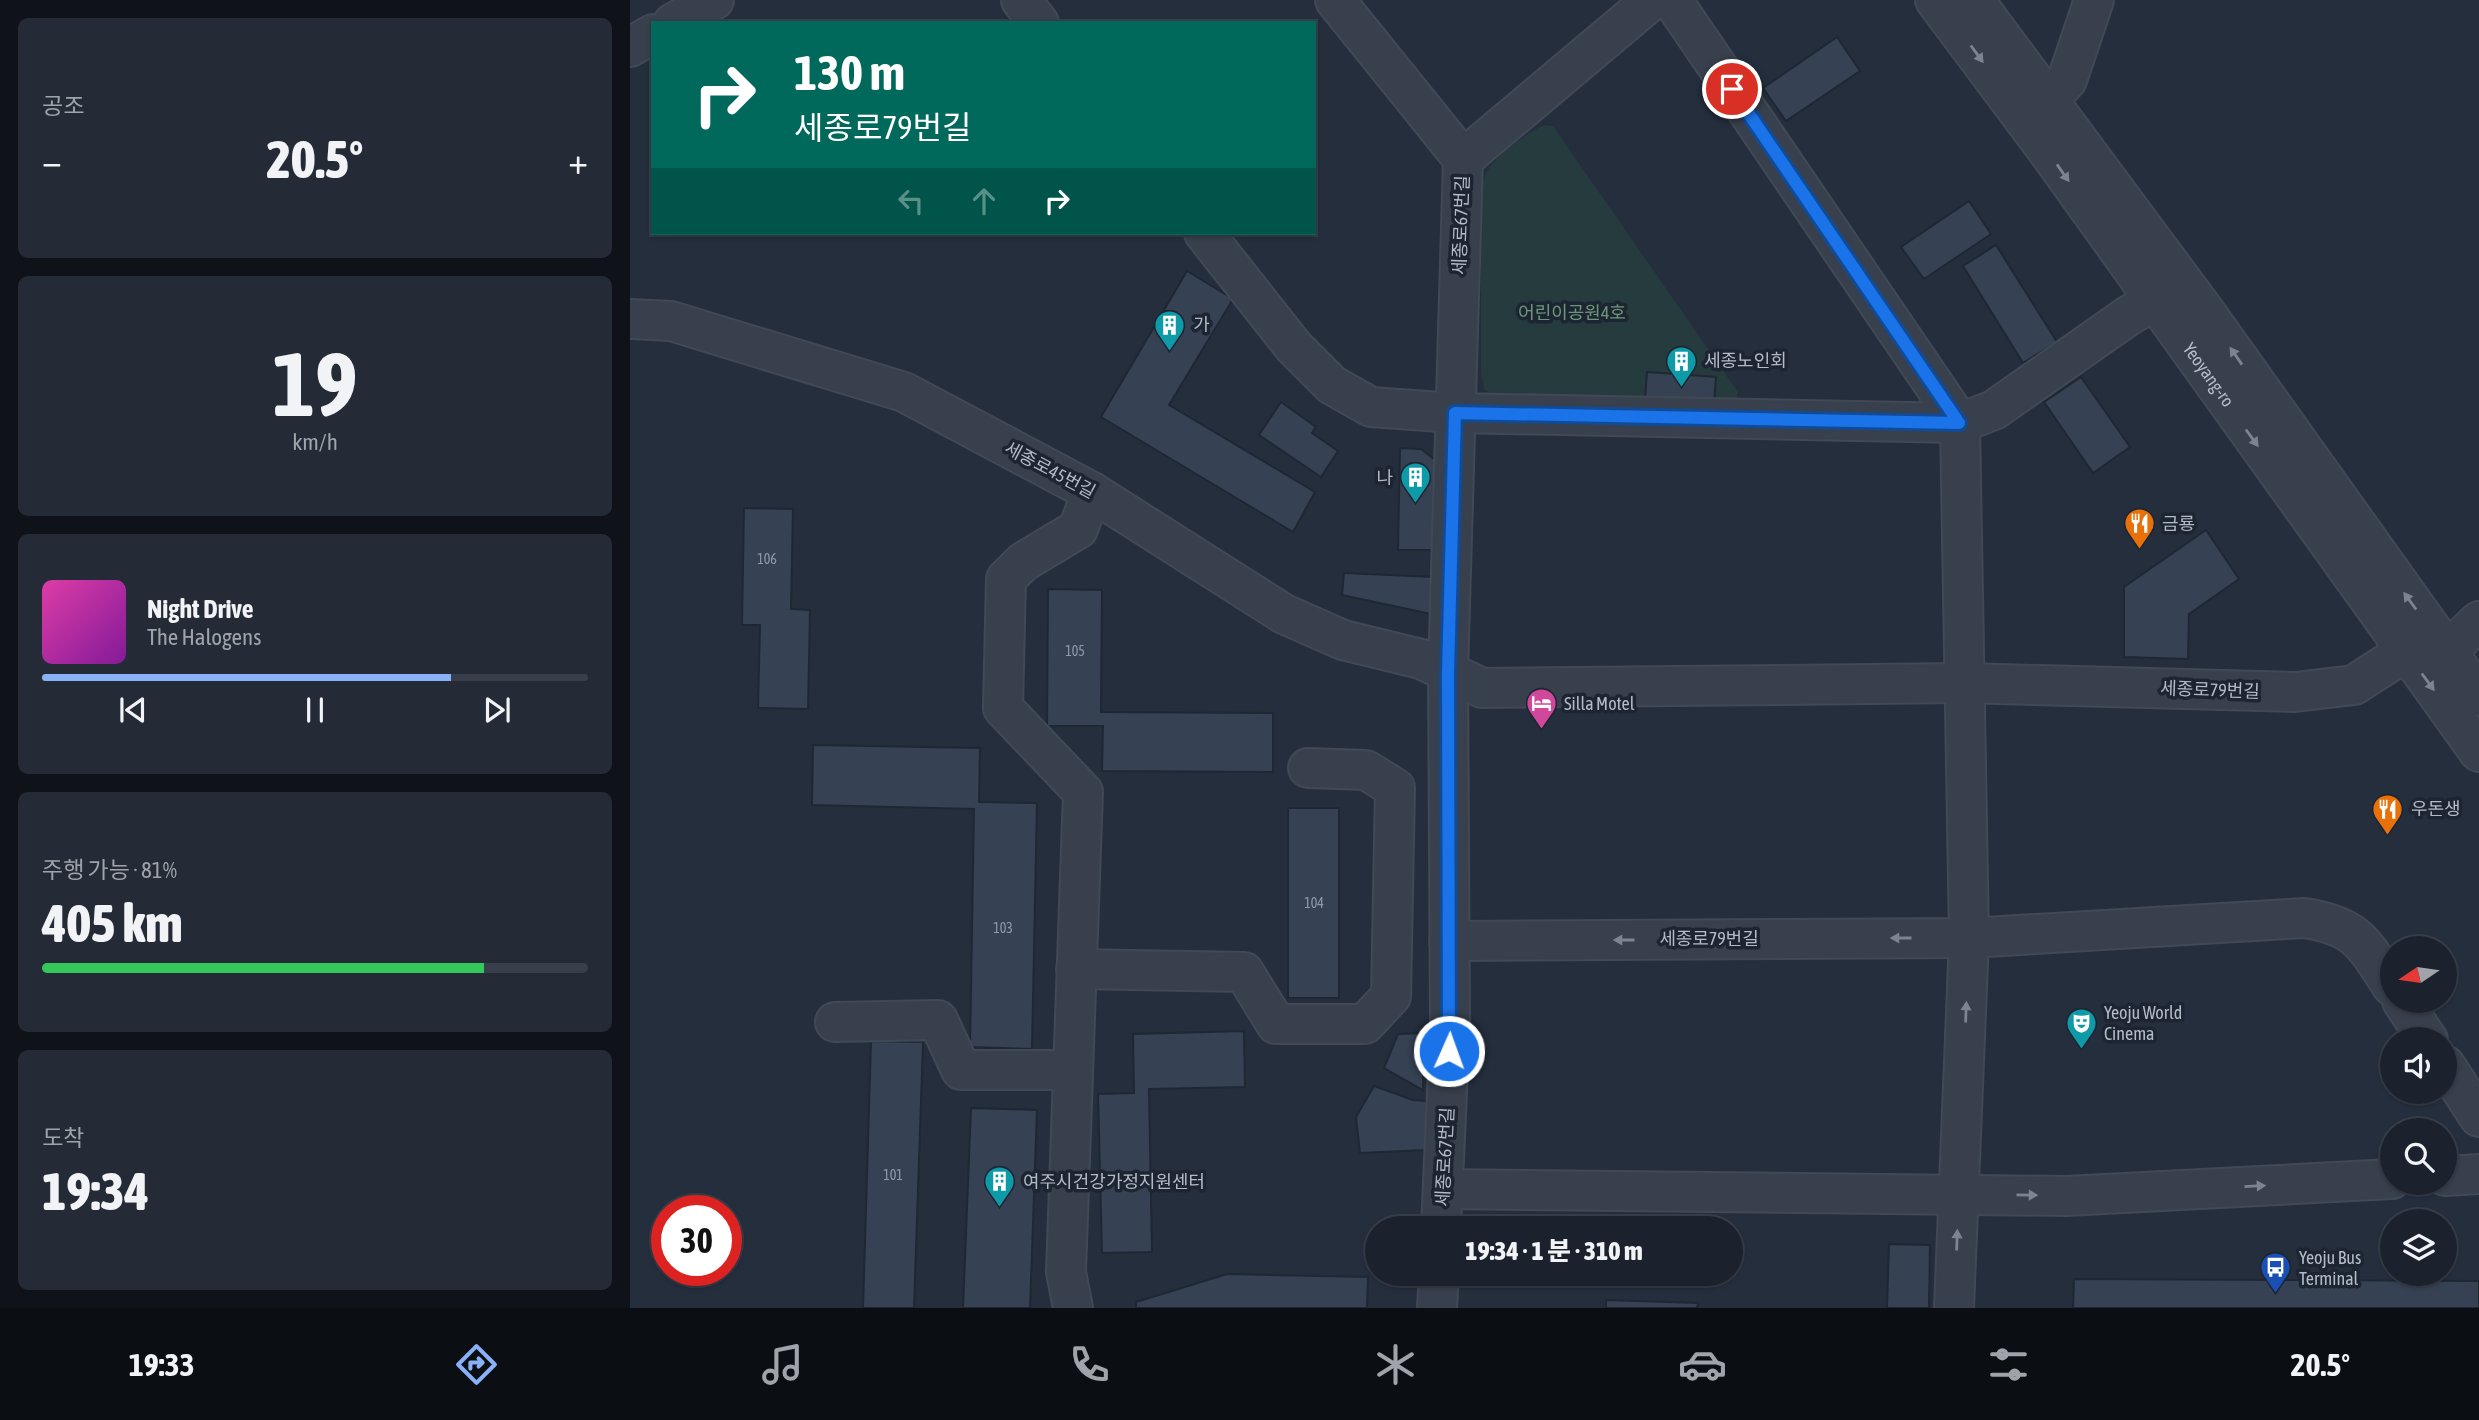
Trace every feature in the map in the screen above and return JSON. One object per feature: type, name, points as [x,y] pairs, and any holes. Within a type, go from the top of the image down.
[{"type":"street","points":[[677,21],[714,0]]},
{"type":"street","points":[[1021,0],[1037,21]]},
{"type":"street","points":[[1335,0],[1463,159]]},
{"type":"street","name":"세종로67번길","points":[[1442,1216],[1450,1023],[1448,673],[1463,159],[1652,0]]},
{"type":"street","points":[[1672,0],[1959,423],[1969,938],[1954,1308]]},
{"type":"street","name":"Yeoyang-ro","points":[[1935,0],[2036,108],[2203,309],[2479,696]]},
{"type":"street","name":"Yeoyang-ro","points":[[1974,0],[2036,108],[2154,301],[2479,752]]},
{"type":"street","points":[[2036,108],[2067,80],[2094,0]]},
{"type":"street","points":[[630,47],[651,35]]},
{"type":"street","points":[[1206,235],[1294,347],[1332,385],[1371,407],[1455,413],[1959,423],[1994,410],[2128,316],[2154,301]]},
{"type":"street","name":"세종로45번길","points":[[630,319],[671,321],[904,392],[1092,492],[1284,614],[1343,640],[1421,659],[1448,673]]},
{"type":"street","points":[[1073,1308],[1066,1272],[1083,792],[1003,708],[1006,579],[1023,562],[1078,529],[1092,492]]},
{"type":"street","points":[[2447,652],[2479,621]]},
{"type":"street","name":"세종로79번길","points":[[1448,673],[1482,688],[1963,683],[2295,692],[2354,685],[2405,652]]},
{"type":"street","points":[[1076,970],[1244,972],[1276,1024],[1365,1024],[1391,996],[1395,788],[1366,769],[1308,768]]},
{"type":"street","name":"세종로79번길","points":[[1449,941],[1969,938],[2304,918],[2329,922],[2347,929],[2367,948],[2380,968]]},
{"type":"street","points":[[1391,996],[1450,1023]]},
{"type":"street","points":[[835,1022],[938,1020],[961,1070],[1072,1070]]},
{"type":"street","points":[[2457,1083],[2479,1116]]},
{"type":"street","points":[[2457,1175],[2479,1174]]},
{"type":"street","points":[[1443,1189],[2066,1196],[2380,1180]]},
{"type":"street","points":[[1437,1308],[1438,1286]]},
{"type":"green space","name":"어린이공원4호","points":[[1544,125],[1553,126],[1738,392],[1736,400],[1495,396],[1484,389],[1481,373],[1481,191],[1487,172],[1499,157]]},
{"type":"building","points":[[1837,37],[1860,71],[1786,121],[1763,88]]},
{"type":"building","points":[[1969,201],[1991,234],[1924,279],[1901,247]]},
{"type":"building","points":[[1996,245],[2057,342],[2023,363],[1963,266]]},
{"type":"building","name":"가","points":[[1187,271],[1233,299],[1169,405],[1315,492],[1293,532],[1101,417]]},
{"type":"building","name":"세종노인회","points":[[1647,372],[1716,377],[1714,404],[1645,399]]},
{"type":"building","points":[[2081,377],[2130,447],[2093,473],[2044,402]]},
{"type":"building","points":[[1281,402],[1316,427],[1312,433],[1338,451],[1321,477],[1259,435]]},
{"type":"building","name":"나","points":[[1400,448],[1421,449],[1435,460],[1434,550],[1398,550]]},
{"type":"building","points":[[744,508],[793,509],[791,609],[810,610],[808,709],[758,708],[760,625],[742,625]]},
{"type":"building","points":[[2206,530],[2239,579],[2189,614],[2188,659],[2124,657],[2124,587]]},
{"type":"building","points":[[1344,573],[1433,577],[1431,614],[1342,595]]},
{"type":"building","points":[[1048,589],[1102,590],[1101,712],[1273,713],[1273,772],[1102,771],[1103,726],[1047,726]]},
{"type":"building","points":[[813,745],[980,748],[979,802],[1037,803],[1032,1049],[970,1047],[974,809],[812,805]]},
{"type":"building","points":[[1288,808],[1339,808],[1339,998],[1288,998]]},
{"type":"building","points":[[1244,1031],[1245,1087],[1149,1089],[1152,1252],[1102,1253],[1098,1094],[1134,1093],[1133,1034]]},
{"type":"building","points":[[1424,1033],[1423,1090],[1384,1068],[1398,1034]]},
{"type":"building","points":[[871,1041],[923,1042],[914,1308],[863,1308]]},
{"type":"building","points":[[1374,1086],[1413,1100],[1427,1101],[1425,1150],[1360,1153],[1356,1117]]},
{"type":"building","name":"여주시건강가정지원센터","points":[[971,1108],[1037,1110],[1030,1308],[963,1308]]},
{"type":"building","points":[[1889,1244],[1930,1245],[1929,1308],[1887,1308]]},
{"type":"building","points":[[1227,1274],[1365,1277],[1365,1286],[1368,1286],[1367,1308],[1136,1308],[1136,1302]]},
{"type":"building","name":"Yeoju Bus Terminal","points":[[2074,1279],[2380,1281],[2380,1286],[2457,1286],[2457,1281],[2479,1281],[2479,1308],[2073,1308]]},
{"type":"building","points":[[1606,1300],[1698,1303],[1697,1308],[1606,1308]]},
{"type":"place","name":"가","points":[[1170,352]]},
{"type":"place","name":"세종노인회","points":[[1681,388]]},
{"type":"place","name":"나","points":[[1416,505]]},
{"type":"place","name":"금룡","points":[[2139,551]]},
{"type":"place","name":"Silla Motel","points":[[1541,731]]},
{"type":"place","name":"우돈생","points":[[2388,836]]},
{"type":"place","name":"Yeoju World Cinema","points":[[2081,1050]]},
{"type":"place","name":"여주시건강가정지원센터","points":[[1000,1209]]},
{"type":"place","name":"Yeoju Bus Terminal","points":[[2276,1295]]},
{"type":"route","points":[[1449,1051],[1448,673],[1455,413],[1959,423],[1732,89]]}]
